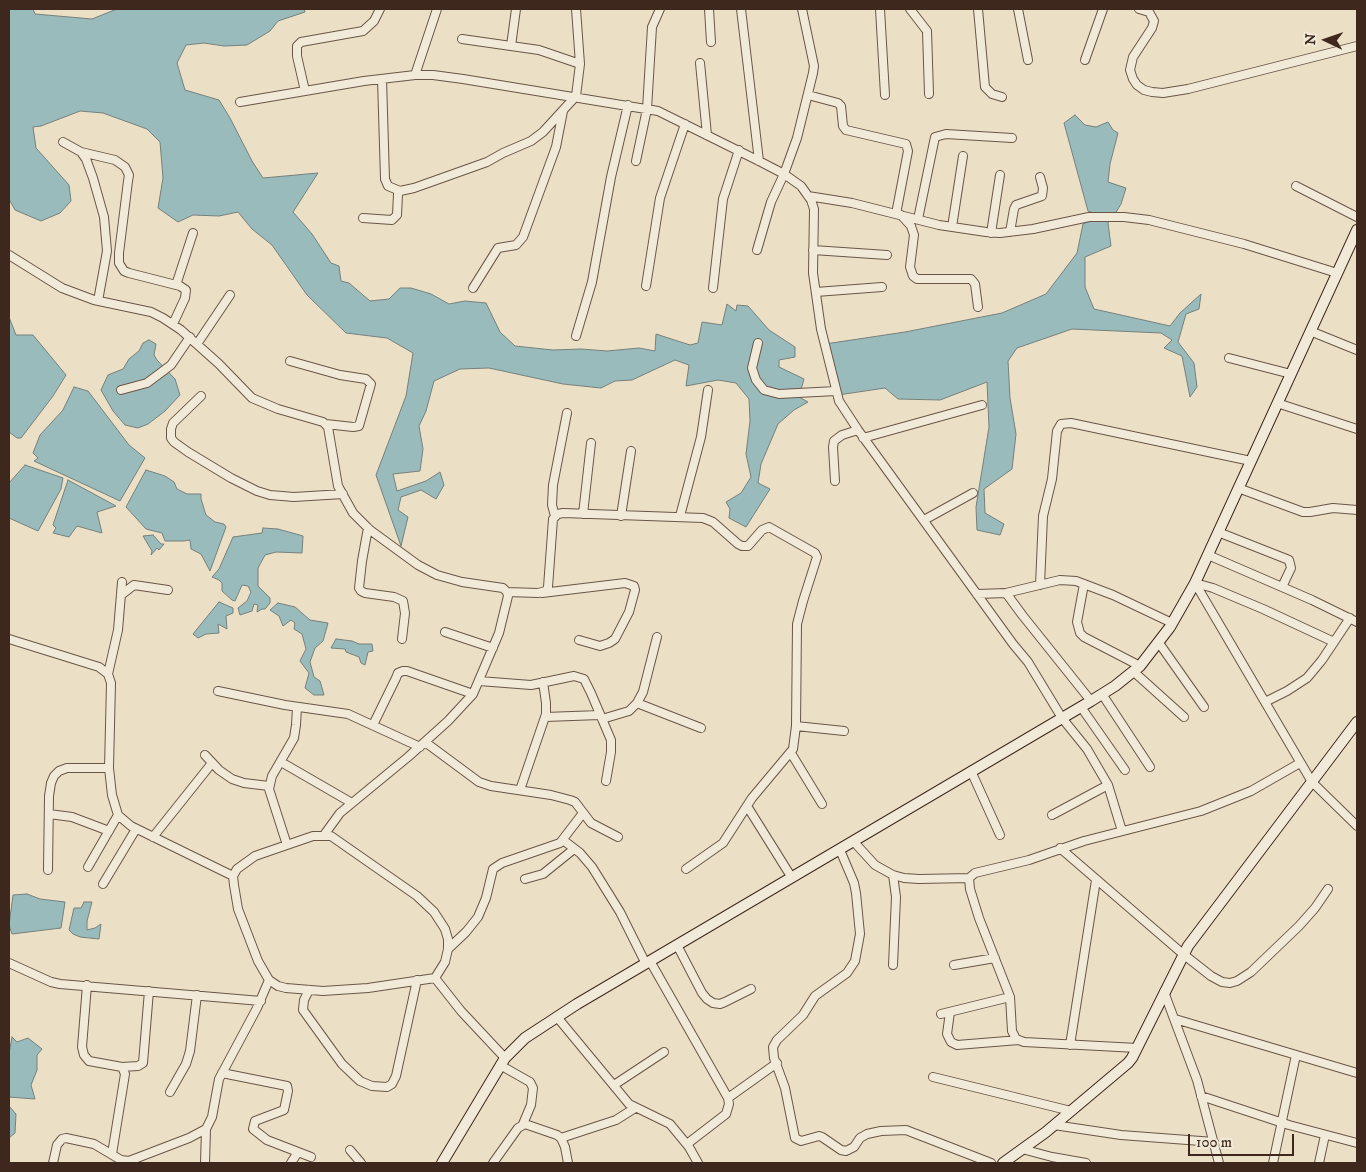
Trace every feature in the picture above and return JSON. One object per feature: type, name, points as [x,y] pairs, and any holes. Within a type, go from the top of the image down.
[{"type":"street","points":[[305,91],[297,56],[297,46],[301,42],[363,31],[374,21],[380,9]]},
{"type":"street","points":[[416,75],[437,9]]},
{"type":"street","points":[[511,46],[516,9]]},
{"type":"street","points":[[382,79],[384,179],[388,186],[400,191],[472,168],[531,141],[543,132],[576,96],[580,64],[576,9]]},
{"type":"street","points":[[636,161],[647,109],[652,27],[660,9]]},
{"type":"street","points":[[709,9],[712,42]]},
{"type":"street","points":[[741,9],[759,161]]},
{"type":"street","points":[[757,250],[771,202],[784,174],[797,138],[814,66],[802,9]]},
{"type":"street","points":[[880,9],[885,95]]},
{"type":"street","points":[[910,9],[927,31],[929,94]]},
{"type":"street","points":[[978,9],[985,87],[992,94],[1002,96]]},
{"type":"street","points":[[1018,9],[1028,60]]},
{"type":"street","points":[[1085,60],[1103,9]]},
{"type":"street","points":[[1138,9],[1149,12],[1154,21],[1152,28],[1133,57],[1130,70],[1132,79],[1137,85],[1144,90],[1152,92],[1188,89],[1357,46]]},
{"type":"street","points":[[462,39],[548,52],[580,64]]},
{"type":"street","points":[[700,63],[707,135]]},
{"type":"street","points":[[240,102],[382,79],[416,75],[445,76],[576,96],[664,113],[739,150],[784,174],[801,186],[811,200],[814,209],[813,273],[821,329],[840,401],[863,438],[1028,662],[1062,718],[1087,749],[1108,785],[1122,831]]},
{"type":"street","points":[[808,95],[838,103],[841,106],[843,126],[846,130],[906,144],[908,151],[898,214]]},
{"type":"street","points":[[576,336],[592,282],[611,177],[628,105]]},
{"type":"street","points":[[473,288],[498,248],[516,244],[523,237],[556,147],[563,112]]},
{"type":"street","points":[[646,286],[660,198],[685,124]]},
{"type":"street","points":[[918,219],[935,137],[940,134],[946,134],[1012,138]]},
{"type":"street","points":[[63,142],[81,152],[115,160],[125,167],[129,175],[119,263],[124,271],[129,273],[184,288],[187,294],[173,324]]},
{"type":"street","points":[[713,288],[723,199],[739,150]]},
{"type":"street","points":[[81,152],[93,178],[104,217],[106,259],[98,301]]},
{"type":"street","points":[[952,227],[963,156]]},
{"type":"street","points":[[991,233],[1000,175]]},
{"type":"street","points":[[1010,232],[1016,206],[1042,196],[1043,188],[1040,177]]},
{"type":"street","points":[[1296,186],[1357,217]]},
{"type":"street","points":[[363,218],[387,220],[395,218],[400,191]]},
{"type":"street","points":[[808,196],[840,200],[952,227],[991,233],[1033,229],[1089,217],[1137,218],[1244,244],[1337,273]]},
{"type":"street","points":[[898,214],[911,226],[914,235],[910,267],[913,276],[917,279],[971,279],[975,284],[978,307]]},
{"type":"street","points":[[442,1163],[503,1062],[525,1038],[648,962],[1092,701],[1137,669],[1172,623],[1195,583],[1357,230]]},
{"type":"street","points":[[176,285],[193,233]]},
{"type":"street","points":[[813,250],[888,255]]},
{"type":"street","points":[[9,255],[62,288],[98,301],[151,312],[173,324],[219,364],[246,393],[257,401],[278,409],[319,419],[326,424],[353,428],[359,426],[371,384],[366,379],[340,375],[290,361]]},
{"type":"street","points":[[816,292],[882,288]]},
{"type":"street","points":[[197,344],[230,295]]},
{"type":"street","points":[[1310,331],[1357,350]]},
{"type":"street","points":[[120,390],[147,383],[171,365],[190,338]]},
{"type":"street","points":[[758,343],[752,368],[756,380],[764,390],[779,394],[836,391]]},
{"type":"street","points":[[1229,358],[1291,374]]},
{"type":"street","points":[[680,516],[701,437],[708,390]]},
{"type":"street","points":[[201,396],[173,423],[171,429],[171,438],[188,452],[231,478],[257,491],[270,495],[294,497],[342,494]]},
{"type":"street","points":[[1278,403],[1357,429]]},
{"type":"street","points":[[863,438],[982,405]]},
{"type":"street","points":[[542,593],[548,587],[555,516],[552,505],[553,485],[567,413]]},
{"type":"street","points":[[1040,585],[1043,516],[1052,479],[1057,431],[1061,424],[1071,423],[1251,461]]},
{"type":"street","points":[[326,424],[335,474],[342,494],[353,513],[368,528],[406,556],[437,575],[462,582],[503,588],[508,592],[542,593],[625,583],[634,586],[635,590],[629,612],[615,639],[600,646],[579,640]]},
{"type":"street","points":[[835,481],[834,441],[858,430]]},
{"type":"street","points":[[583,514],[591,443]]},
{"type":"street","points":[[621,516],[631,451]]},
{"type":"street","points":[[1238,488],[1303,512],[1333,508],[1357,510]]},
{"type":"street","points":[[924,520],[973,493]]},
{"type":"street","points":[[555,516],[563,513],[621,516],[680,516],[709,520],[740,545],[748,546],[762,530],[769,527],[808,548],[817,556],[798,624],[795,745],[791,753],[747,806],[723,843],[686,869]]},
{"type":"street","points":[[368,528],[359,576],[359,588],[361,592],[394,597],[403,601],[405,613],[402,639]]},
{"type":"street","points":[[1218,532],[1289,560],[1291,568],[1282,587]]},
{"type":"street","points":[[1208,555],[1354,620],[1334,642],[1307,678],[1265,702]]},
{"type":"street","points":[[977,594],[1006,593],[1060,580],[1076,581],[1172,623]]},
{"type":"street","points":[[122,582],[118,630],[108,674],[111,683],[109,768],[112,795],[118,815],[136,829],[234,876]]},
{"type":"street","points":[[1195,583],[1213,588],[1264,609],[1334,642]]},
{"type":"street","points":[[1195,583],[1312,782],[1357,826]]},
{"type":"street","points":[[1084,584],[1077,622],[1080,633],[1137,669],[1184,717]]},
{"type":"street","points":[[121,594],[134,586],[168,590]]},
{"type":"street","points":[[324,835],[334,820],[448,721],[473,694],[493,648],[504,616],[508,592]]},
{"type":"street","points":[[1006,593],[1022,616],[1092,701]]},
{"type":"street","points":[[445,632],[493,648]]},
{"type":"street","points":[[545,717],[601,717],[629,711],[637,703],[643,692],[657,637]]},
{"type":"street","points":[[9,639],[99,667],[108,674]]},
{"type":"street","points":[[1159,642],[1204,707]]},
{"type":"street","points":[[373,725],[398,673],[402,671],[407,671],[473,694]]},
{"type":"street","points":[[479,681],[531,685],[574,676],[580,677],[587,684],[611,740],[606,781]]},
{"type":"street","points":[[520,790],[545,717],[546,703],[543,682]]},
{"type":"street","points":[[218,691],[297,706],[342,712],[422,744],[480,782],[491,786],[575,802],[595,826],[618,838]]},
{"type":"street","points":[[1102,694],[1150,767]]},
{"type":"street","points":[[637,703],[701,728]]},
{"type":"street","points":[[287,845],[271,799],[269,786],[272,776],[294,738],[297,706]]},
{"type":"street","points":[[1081,707],[1125,770]]},
{"type":"street","points":[[1003,1163],[1054,1125],[1123,1068],[1132,1058],[1183,954],[1194,936],[1357,722]]},
{"type":"street","points":[[796,726],[844,731]]},
{"type":"street","points":[[791,753],[822,804]]},
{"type":"street","points":[[205,755],[219,770],[232,779],[244,783],[269,786]]},
{"type":"street","points":[[281,762],[352,803]]},
{"type":"street","points":[[153,837],[212,763]]},
{"type":"street","points":[[854,842],[875,865],[893,875],[904,878],[969,878],[975,873],[1029,860],[1060,848],[1194,813],[1251,791],[1300,763]]},
{"type":"street","points":[[48,870],[49,814],[51,783],[54,776],[59,771],[67,768],[109,768]]},
{"type":"street","points":[[971,771],[1000,836]]},
{"type":"street","points":[[1052,815],[1108,785]]},
{"type":"street","points":[[747,806],[792,878]]},
{"type":"street","points":[[448,949],[466,932],[478,917],[486,898],[491,874],[497,866],[554,846],[563,840],[583,813]]},
{"type":"street","points":[[49,814],[72,817],[109,831]]},
{"type":"street","points":[[88,867],[118,815]]},
{"type":"street","points":[[104,884],[136,829]]},
{"type":"street","points":[[313,836],[331,836],[428,905],[445,929],[448,939],[445,962],[435,978],[368,988],[323,991],[278,986],[269,980],[258,961],[238,909],[234,876],[237,869],[254,856],[313,836]]},
{"type":"street","points":[[563,840],[592,867],[728,1098],[729,1104],[726,1114],[687,1144]]},
{"type":"street","points":[[1060,848],[1183,954],[1219,981],[1230,984],[1251,972],[1299,926],[1328,889]]},
{"type":"street","points":[[526,879],[543,874],[574,849]]},
{"type":"street","points":[[840,850],[854,883],[856,894],[860,934],[855,961],[847,973],[816,996],[803,1015],[775,1043],[773,1052],[785,1088],[794,1134],[798,1140],[819,1136],[841,1150],[846,1151],[854,1147],[860,1138],[867,1134],[881,1131],[906,1130],[991,1163]]},
{"type":"street","points":[[893,875],[896,897],[893,965]]},
{"type":"street","points":[[969,878],[970,889],[979,918],[1010,997],[1012,1031],[1019,1040]]},
{"type":"street","points":[[1070,1045],[1096,880]]},
{"type":"street","points":[[677,945],[707,999],[713,1003],[720,1004],[751,989]]},
{"type":"street","points":[[954,965],[995,958]]},
{"type":"street","points":[[9,963],[51,982],[261,1001]]},
{"type":"street","points":[[435,978],[503,1062],[530,1082],[533,1088],[531,1105],[523,1124],[518,1128],[493,1163]]},
{"type":"street","points":[[205,1163],[206,1129],[212,1117],[217,1087],[222,1073],[261,1001],[269,980]]},
{"type":"street","points":[[310,990],[304,1000],[303,1010],[342,1064],[360,1081],[372,1086],[387,1087],[392,1084],[396,1076],[417,980]]},
{"type":"street","points":[[87,985],[82,1047],[84,1055],[89,1061],[122,1067],[138,1066],[143,1063],[149,991]]},
{"type":"street","points":[[1164,992],[1175,1018],[1201,1096],[1219,1163]]},
{"type":"street","points":[[170,1092],[186,1064],[190,1051],[197,995]]},
{"type":"street","points":[[942,1014],[1010,997]]},
{"type":"street","points":[[950,1012],[947,1034],[951,1042],[956,1044],[1019,1040],[1070,1045],[1137,1048]]},
{"type":"street","points":[[557,1017],[629,1104],[670,1124],[687,1144],[698,1163]]},
{"type":"street","points":[[1175,1018],[1357,1073]]},
{"type":"street","points":[[614,1085],[664,1052]]},
{"type":"street","points":[[1273,1163],[1296,1055]]},
{"type":"street","points":[[728,1098],[776,1063]]},
{"type":"street","points":[[112,1154],[125,1077],[125,1070],[122,1067]]},
{"type":"street","points":[[222,1073],[287,1086],[288,1091],[284,1110],[255,1121],[253,1129],[267,1140],[311,1157]]},
{"type":"street","points":[[933,1077],[1071,1111]]},
{"type":"street","points":[[1201,1096],[1282,1122],[1357,1143]]},
{"type":"street","points":[[561,1138],[616,1120],[634,1108]]},
{"type":"street","points":[[523,1124],[561,1138],[568,1163]]},
{"type":"street","points":[[1054,1125],[1121,1135],[1214,1142]]},
{"type":"street","points":[[54,1163],[56,1145],[66,1138],[98,1145],[121,1160],[134,1159],[189,1138],[206,1129]]},
{"type":"street","points":[[1319,1163],[1325,1134]]},
{"type":"street","points":[[1022,1149],[1064,1161],[1086,1163]]},
{"type":"street","points":[[350,1150],[361,1163]]},
{"type":"street","points":[[291,1163],[298,1152]]},
{"type":"water","points":[[9,9],[33,9],[35,14],[92,19],[117,9],[304,9],[305,12],[278,21],[270,31],[247,45],[224,46],[204,43],[186,45],[177,63],[185,90],[219,100],[263,178],[318,173],[293,212],[312,234],[331,263],[339,266],[341,281],[349,283],[370,301],[389,299],[400,288],[411,288],[431,294],[449,304],[465,301],[486,303],[500,332],[515,346],[553,350],[581,349],[607,351],[639,348],[655,351],[656,334],[690,345],[698,343],[702,322],[722,325],[727,304],[736,311],[737,305],[748,306],[769,330],[795,347],[795,357],[779,360],[779,367],[804,379],[799,397],[808,402],[794,410],[778,424],[761,464],[758,483],[770,489],[746,527],[729,518],[730,509],[726,502],[741,493],[751,477],[746,454],[750,421],[749,399],[736,383],[718,380],[686,386],[689,365],[675,360],[632,380],[615,381],[601,388],[563,384],[489,368],[460,369],[434,381],[426,411],[419,426],[423,449],[420,471],[393,474],[397,491],[426,481],[440,472],[444,485],[436,499],[421,490],[401,497],[398,510],[408,517],[401,546],[376,475],[406,396],[413,353],[387,338],[346,333],[307,295],[272,245],[252,229],[238,212],[219,216],[193,215],[178,222],[158,208],[163,178],[160,142],[147,129],[103,113],[80,111],[41,126],[33,127],[36,148],[69,185],[71,201],[60,213],[41,221],[15,210],[9,199]]},
{"type":"water","points":[[1075,115],[1085,125],[1096,127],[1108,122],[1113,130],[1118,133],[1110,164],[1108,182],[1126,188],[1121,204],[1115,214],[1088,211],[1064,123]]},
{"type":"water","points":[[1092,220],[1110,220],[1108,223],[1111,246],[1085,257],[1085,287],[1094,309],[1170,326],[1180,313],[1201,294],[1199,309],[1186,314],[1178,342],[1194,363],[1197,387],[1190,397],[1182,356],[1164,348],[1172,340],[1161,333],[1072,329],[1017,348],[1008,361],[1010,398],[1016,434],[1012,469],[984,489],[985,513],[1004,524],[1000,535],[977,530],[976,507],[989,427],[987,382],[940,400],[898,399],[885,388],[838,395],[825,344],[905,332],[1002,313],[1046,294],[1077,253],[1083,224]]},
{"type":"water","points":[[9,317],[16,335],[33,335],[66,375],[53,396],[21,438],[17,438],[9,432]]},
{"type":"water","points":[[149,340],[156,344],[154,355],[175,379],[180,395],[165,411],[148,424],[138,428],[125,425],[113,411],[101,390],[108,375],[123,369],[129,359],[139,351],[143,343]]},
{"type":"water","points":[[74,387],[88,391],[129,445],[145,458],[120,501],[34,461],[38,458],[33,453],[40,435],[63,410]]},
{"type":"water","points":[[25,465],[63,478],[61,489],[38,531],[9,518],[9,483]]},
{"type":"water","points":[[146,470],[165,476],[174,482],[177,489],[187,494],[201,494],[206,515],[215,522],[224,524],[226,527],[210,571],[201,554],[191,549],[190,540],[165,541],[162,533],[146,529],[126,507]]},
{"type":"water","points":[[68,480],[116,506],[97,512],[102,533],[77,526],[69,537],[53,533],[56,528],[53,525]]},
{"type":"water","points":[[263,528],[278,529],[303,536],[302,553],[276,552],[265,555],[258,568],[258,586],[270,598],[270,603],[265,609],[257,612],[258,605],[254,604],[252,611],[240,615],[238,608],[247,601],[251,592],[248,586],[242,585],[235,601],[222,591],[222,583],[212,577],[219,569],[233,537],[262,533]]},
{"type":"water","points":[[153,535],[161,544],[164,544],[151,555],[152,551],[143,536]]},
{"type":"water","points":[[219,602],[233,608],[233,613],[226,616],[227,629],[218,624],[219,633],[206,634],[198,638],[193,634]]},
{"type":"water","points":[[278,603],[295,607],[310,620],[328,623],[323,641],[315,648],[310,662],[314,677],[320,681],[324,695],[314,695],[305,688],[309,673],[300,661],[306,649],[302,634],[294,629],[295,623],[291,620],[283,626],[279,616],[270,610]]},
{"type":"water","points":[[336,639],[359,644],[372,644],[373,651],[368,652],[365,665],[361,663],[359,657],[346,652],[345,649],[331,648]]},
{"type":"water","points":[[27,894],[40,899],[65,902],[61,928],[12,934],[9,925],[13,895]]},
{"type":"water","points":[[84,902],[92,902],[87,921],[87,930],[101,924],[99,939],[80,937],[69,930],[74,908],[81,908]]},
{"type":"water","points":[[12,1037],[17,1042],[28,1038],[42,1049],[37,1055],[37,1070],[31,1085],[35,1099],[9,1097],[9,1054]]},
{"type":"water","points":[[9,1106],[16,1114],[15,1133],[9,1138]]}]
